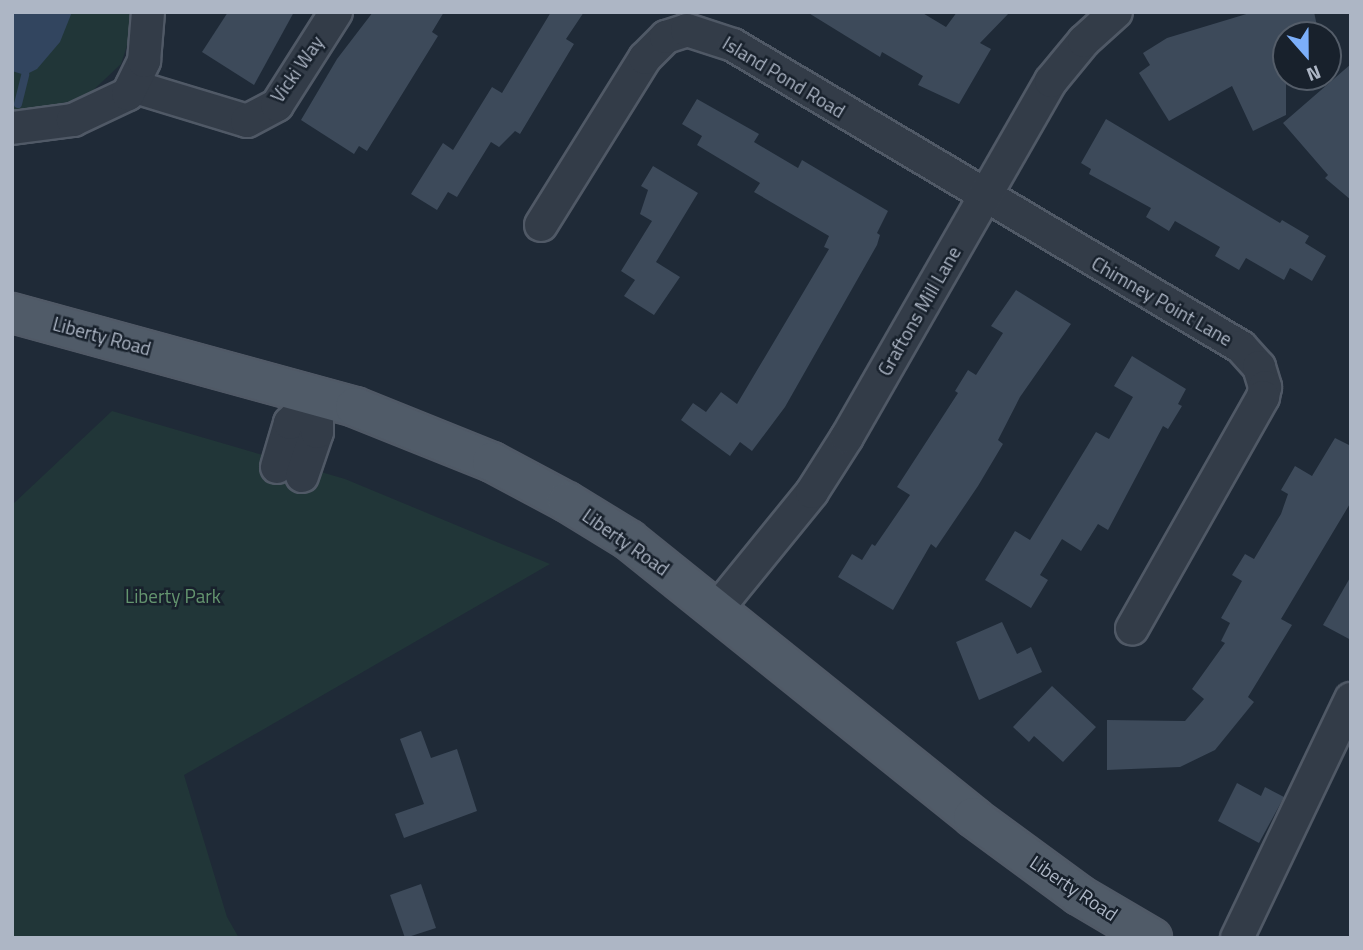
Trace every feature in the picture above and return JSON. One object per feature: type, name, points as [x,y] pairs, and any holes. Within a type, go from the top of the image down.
[{"type":"main road","name":"Liberty Road","points":[[12,313],[317,396],[492,462],[567,502],[629,540],[973,817],[1079,895],[1152,938]]},
{"type":"street","points":[[12,128],[73,120],[128,94],[144,61],[148,12]]},
{"type":"street","name":"Vicki Way","points":[[132,86],[247,121],[277,104],[336,12]]},
{"type":"street","name":"Graftons Mill Lane","points":[[717,609],[812,492],[1051,81],[1084,41],[1116,12]]},
{"type":"street","name":"Island Pond Road","points":[[541,225],[645,58],[666,37],[687,30],[733,45],[984,197]]},
{"type":"street","name":"Chimney Point Lane","points":[[984,197],[1241,348],[1259,368],[1265,387],[1263,397],[1132,629]]},
{"type":"street","points":[[289,471],[290,423],[317,396]]},
{"type":"street","points":[[1237,938],[1351,699]]},
{"type":"green space","points":[[12,12],[138,12],[121,64],[87,96],[40,110],[12,112]]},
{"type":"green space","name":"Liberty Park","points":[[112,411],[345,479],[550,564],[184,775],[227,917],[239,938],[12,938],[12,505]]},
{"type":"water","points":[[12,12],[72,12],[60,42],[37,69],[25,75],[12,71]]},
{"type":"building","points":[[228,12],[294,12],[254,85],[202,52]]},
{"type":"building","points":[[373,12],[444,12],[432,32],[438,36],[367,151],[359,146],[354,154],[301,120],[337,59]]},
{"type":"building","points":[[551,12],[584,12],[566,39],[574,44],[520,134],[515,131],[499,147],[491,142],[457,197],[448,192],[437,210],[411,194],[443,143],[453,150],[492,87],[502,93]]},
{"type":"building","points":[[807,12],[921,12],[946,27],[957,12],[1010,12],[980,43],[991,49],[959,104],[918,85],[923,76],[882,52],[880,57]]},
{"type":"building","points":[[1253,12],[1314,12],[1316,21],[1272,21],[1272,91],[1286,91],[1286,115],[1253,131],[1232,86],[1169,121],[1139,73],[1150,65],[1143,53],[1167,38]]},
{"type":"building","points":[[1351,64],[1351,200],[1325,178],[1328,175],[1283,123],[1320,91],[1342,91],[1342,72]]},
{"type":"building","points":[[697,99],[759,134],[754,142],[798,168],[802,160],[888,211],[877,233],[880,235],[877,245],[785,407],[752,451],[740,442],[730,456],[681,420],[693,403],[706,412],[721,392],[737,404],[829,249],[824,247],[829,236],[754,192],[760,183],[697,145],[702,136],[682,124]]},
{"type":"building","points":[[1106,119],[1280,223],[1282,220],[1309,236],[1305,243],[1326,256],[1312,281],[1290,268],[1284,280],[1246,258],[1239,270],[1215,256],[1220,247],[1175,221],[1169,231],[1146,217],[1151,208],[1089,174],[1091,169],[1081,163]]},
{"type":"building","points":[[653,166],[698,193],[656,262],[680,277],[654,315],[624,296],[635,280],[621,271],[652,221],[640,214],[648,190],[641,186]]},
{"type":"building","points":[[1016,290],[1071,324],[1020,397],[998,440],[1003,444],[978,486],[936,548],[931,544],[893,610],[838,577],[852,554],[862,560],[872,544],[875,546],[910,495],[897,487],[958,393],[955,391],[968,370],[976,375],[1003,333],[991,326]]},
{"type":"building","points":[[1132,356],[1186,389],[1178,404],[1182,406],[1168,429],[1163,426],[1108,530],[1098,524],[1081,551],[1062,539],[1040,575],[1048,580],[1031,608],[985,580],[1015,531],[1030,540],[1096,432],[1109,439],[1133,397],[1114,386]]},
{"type":"building","points":[[1335,438],[1351,446],[1351,502],[1281,619],[1292,625],[1248,697],[1254,702],[1215,750],[1180,767],[1107,770],[1107,720],[1185,721],[1204,699],[1192,689],[1225,643],[1221,641],[1230,623],[1221,618],[1242,581],[1232,575],[1245,554],[1254,559],[1281,514],[1288,494],[1281,490],[1295,466],[1312,476]]},
{"type":"building","points":[[1351,576],[1351,640],[1323,625]]},
{"type":"building","points":[[1002,622],[1017,654],[1031,647],[1042,672],[979,700],[956,642]]},
{"type":"building","points":[[1052,686],[1096,727],[1063,762],[1034,736],[1029,742],[1013,727]]},
{"type":"building","points":[[421,731],[431,758],[457,749],[477,811],[404,838],[395,814],[424,804],[400,739]]},
{"type":"building","points":[[1237,783],[1261,796],[1265,787],[1284,797],[1259,843],[1218,821]]},
{"type":"building","points":[[421,884],[436,928],[405,938],[390,895]]},
{"type":"waterway","points":[[18,104],[25,75]]}]
